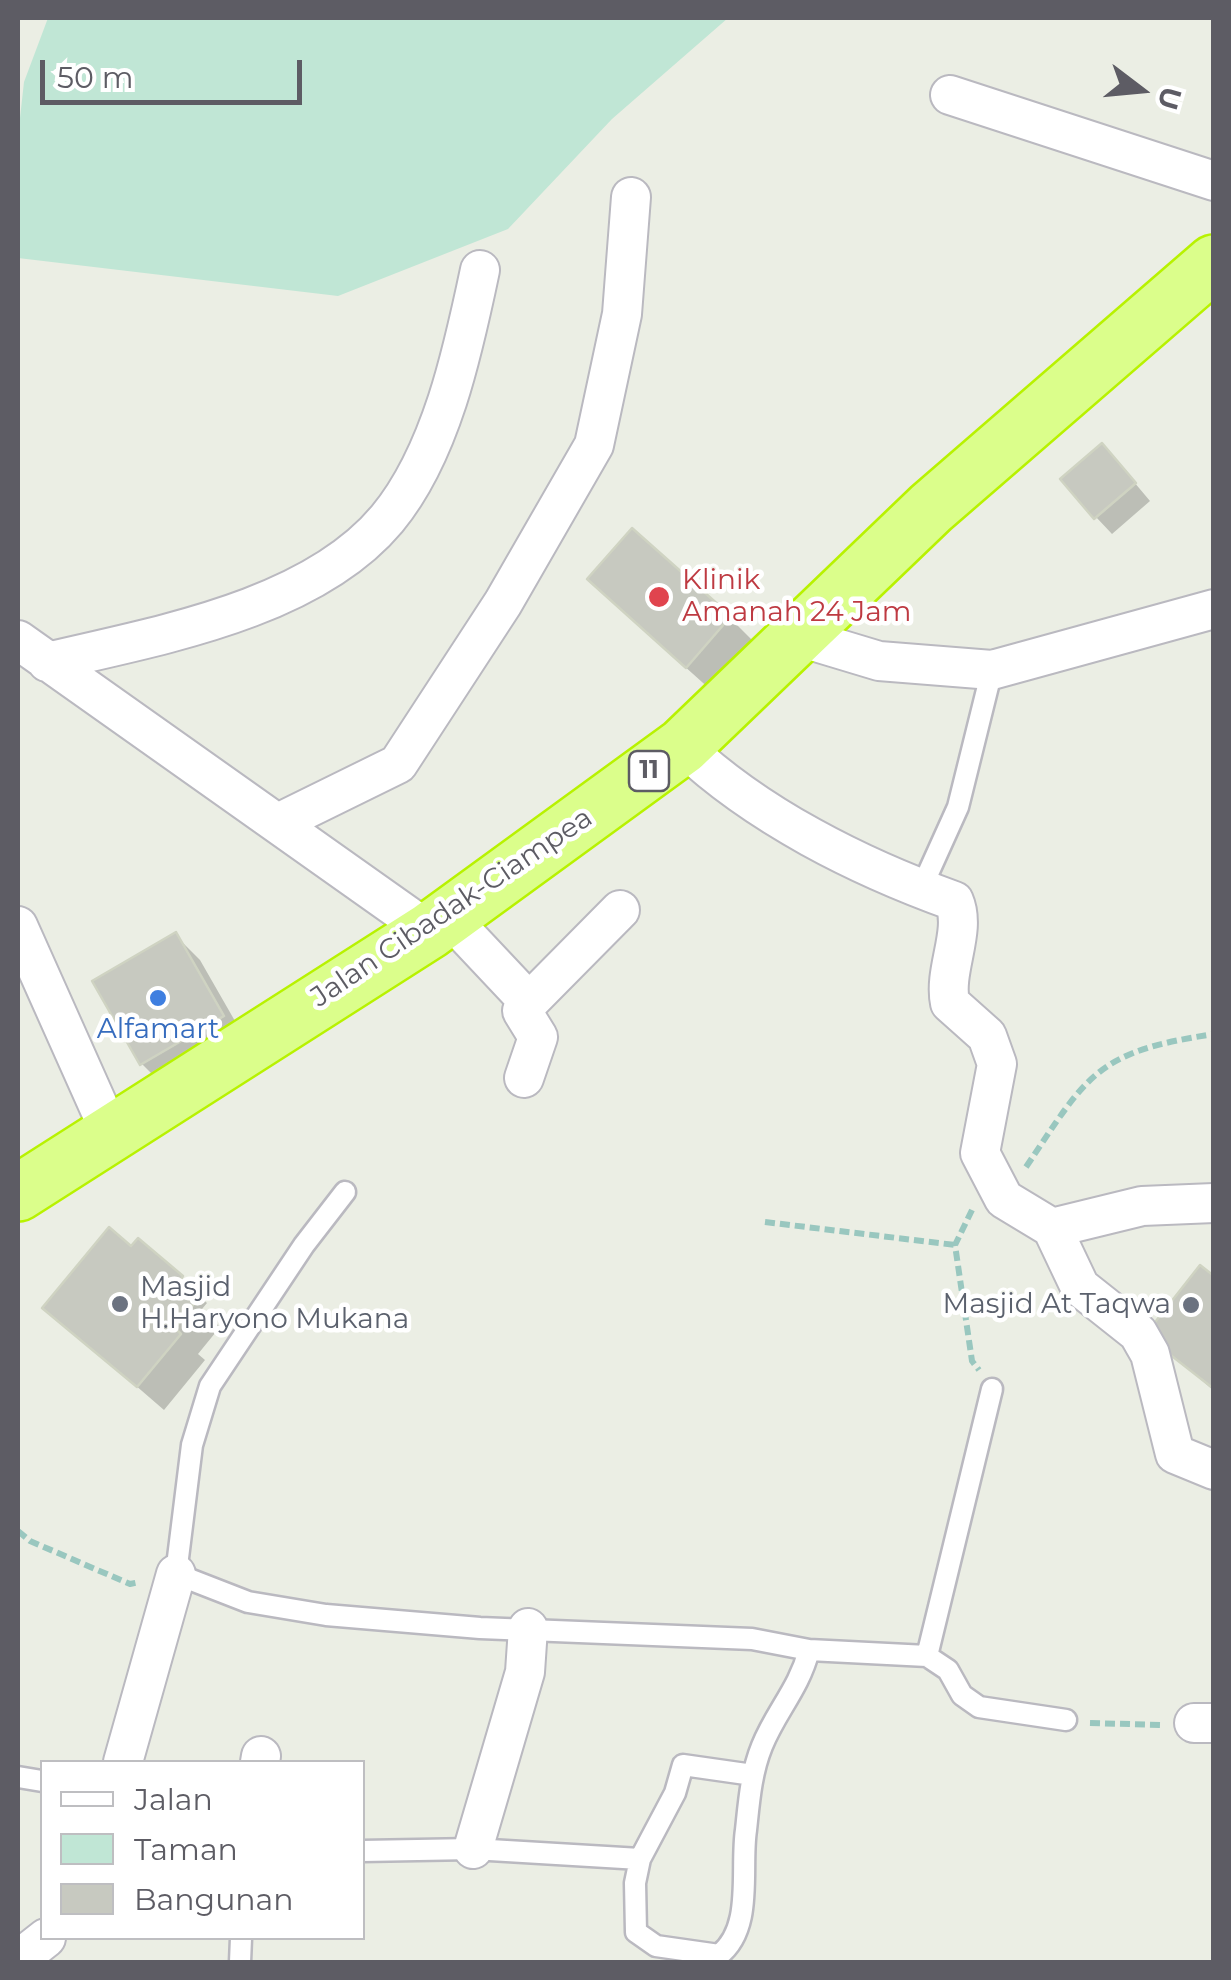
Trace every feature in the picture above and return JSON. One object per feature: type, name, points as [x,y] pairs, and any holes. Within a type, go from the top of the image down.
[{"type":"highway","name":"Jalan Cibadak-Ciampea","points":[[18,1193],[439,924],[683,746],[946,495],[1214,263]]},
{"type":"street","points":[[950,95],[1214,181]]},
{"type":"street","points":[[278,823],[398,764],[504,604],[594,445],[622,314],[631,197]]},
{"type":"street","points":[[32,651],[158,636],[305,583],[369,538],[389,516],[408,484],[444,408],[480,270]]},
{"type":"street","points":[[796,636],[879,661],[992,670],[1214,609]]},
{"type":"street","points":[[32,651],[278,823],[439,924],[529,1002]]},
{"type":"street","points":[[683,746],[720,781],[879,873],[956,905],[959,916],[947,986],[950,1003],[988,1036],[997,1064],[980,1153],[1004,1200],[1052,1228],[1080,1287],[1138,1332],[1150,1354],[1174,1454],[1214,1470]]},
{"type":"street","points":[[524,1078],[538,1037],[522,1011],[620,910]]},
{"type":"street","points":[[18,926],[110,1132]]},
{"type":"street","points":[[1052,1228],[1142,1206],[1214,1203]]},
{"type":"street","points":[[124,1760],[176,1574]]},
{"type":"street","points":[[473,1848],[525,1672],[528,1628]]},
{"type":"street","points":[[18,1960],[43,1940]]},
{"type":"lane","points":[[921,890],[958,807],[992,670]]},
{"type":"lane","points":[[345,1192],[304,1245],[210,1386],[192,1445],[176,1574],[248,1602],[284,1610],[752,1639],[809,1650],[926,1656],[948,1670],[962,1695],[979,1707],[1066,1720]]},
{"type":"lane","points":[[926,1656],[992,1389]]},
{"type":"lane","points":[[753,1775],[683,1765],[667,1811],[640,1859],[635,1884],[636,1932],[656,1946],[718,1954],[732,1939],[741,1918],[744,1844],[753,1775],[762,1745],[801,1680],[809,1650]]},
{"type":"lane","points":[[365,1850],[473,1848],[640,1859]]},
{"type":"path","points":[[1004,1200],[1094,1072],[1153,1044],[1214,1034]]},
{"type":"path","points":[[764,1222],[954,1245],[972,1361],[992,1389]]},
{"type":"path","points":[[18,1531],[30,1542],[130,1584],[176,1574]]},
{"type":"path","points":[[1066,1720],[1128,1727],[1204,1723]]},
{"type":"green space","points":[[48,18],[728,18],[612,119],[508,229],[338,296],[18,258],[18,136],[24,82]]},
{"type":"building","points":[[1102,443],[1136,483],[1094,519],[1060,479]]},
{"type":"building","name":"Klinik Amanah 24 Jam","points":[[632,528],[731,616],[686,668],[587,579]]},
{"type":"building","name":"Alfamart","points":[[176,932],[224,1016],[140,1065],[92,981]]},
{"type":"building","name":"Masjid H.Haryono Mukana","points":[[109,1227],[131,1246],[138,1238],[183,1276],[178,1284],[197,1300],[175,1328],[181,1334],[137,1387],[42,1308]]},
{"type":"building","name":"Masjid At Taqwa","points":[[1200,1265],[1214,1276],[1214,1389],[1145,1335]]},
{"type":"place","name":"Klinik Amanah 24 Jam","points":[[659,597]]},
{"type":"place","name":"Alfamart","points":[[158,998]]},
{"type":"place","name":"Masjid H.Haryono Mukana","points":[[120,1304]]},
{"type":"place","name":"Masjid At Taqwa","points":[[1191,1305]]}]
